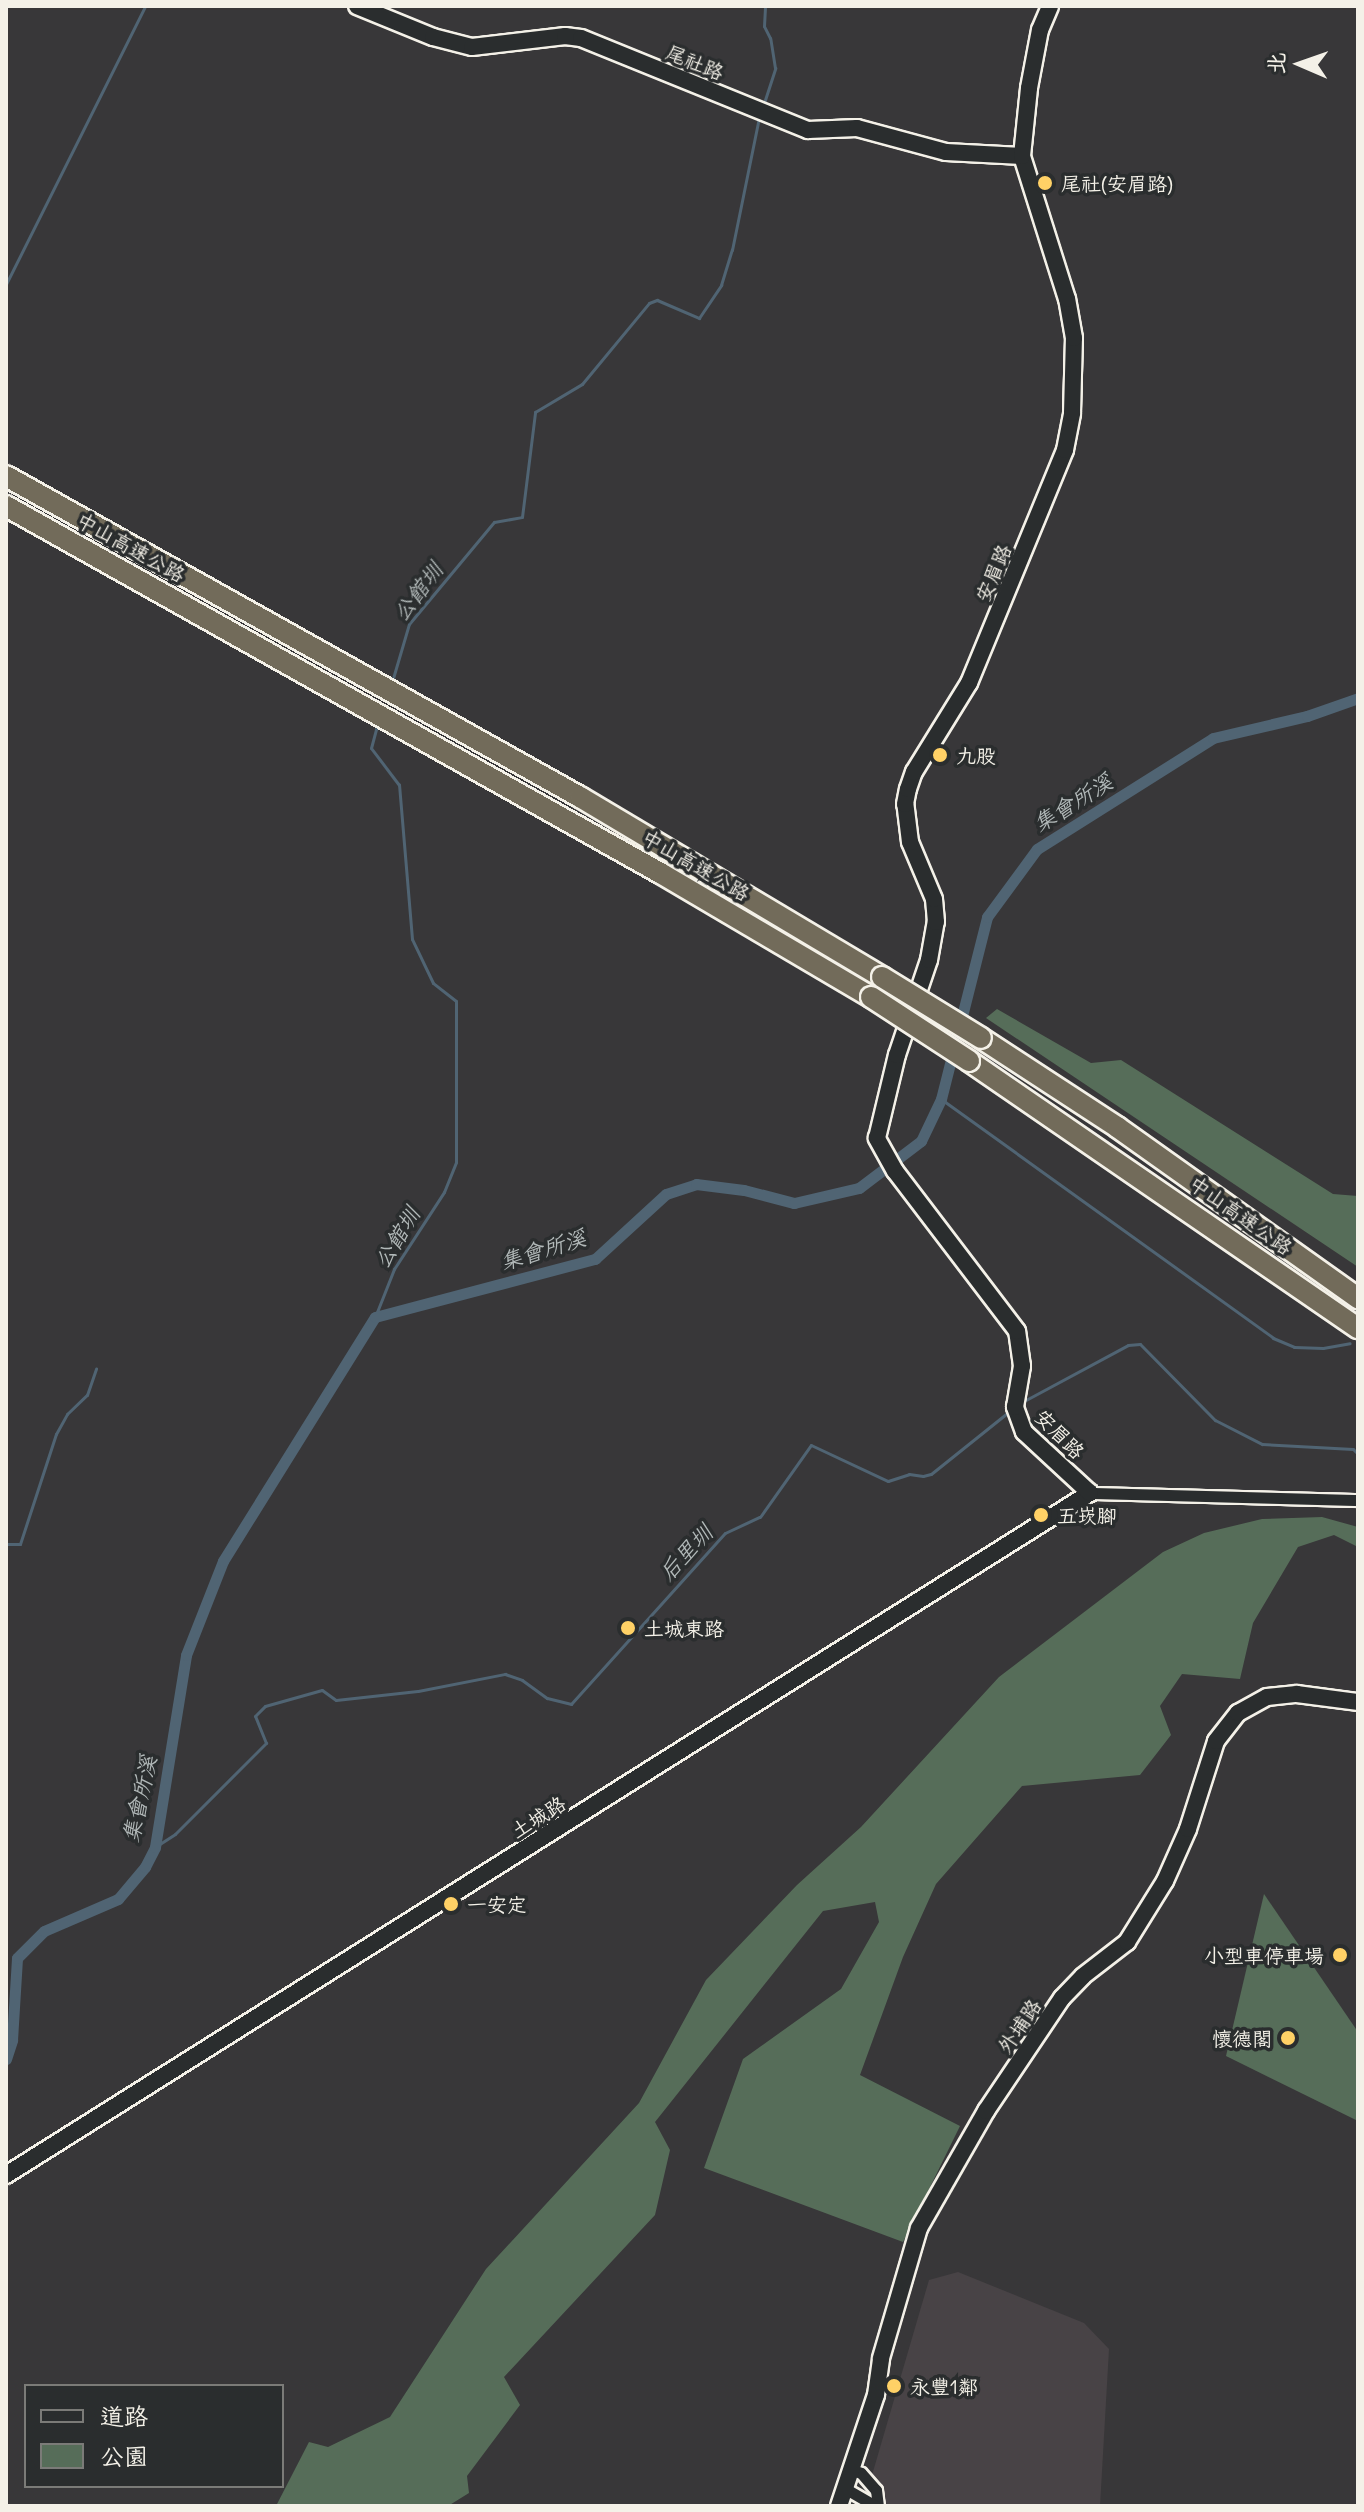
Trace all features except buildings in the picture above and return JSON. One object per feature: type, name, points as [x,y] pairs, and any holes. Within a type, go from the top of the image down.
[{"type":"highway","name":"中山高速公路","points":[[6,476],[580,797],[882,977],[1117,1127],[1358,1298]]},
{"type":"highway","name":"中山高速公路","points":[[6,506],[662,874],[871,997],[1358,1328]]},
{"type":"highway","points":[[1301,1257],[1358,1284]]},
{"type":"street","name":"尾社路","points":[[357,6],[433,37],[472,47],[565,36],[581,38],[808,130],[857,128],[946,152],[1022,156]]},
{"type":"street","name":"安眉路","points":[[1050,6],[1040,30],[1022,156],[1067,299],[1074,338],[1072,413],[1065,450],[969,683],[914,772],[908,789],[905,804],[910,842],[934,899],[936,922],[929,960],[897,1055],[877,1138],[895,1171],[1017,1331],[1022,1366],[1015,1407],[1024,1432],[1090,1493]]},
{"type":"street","points":[[1090,1493],[1358,1500]]},
{"type":"street","name":"土城路","points":[[6,2175],[1090,1493]]},
{"type":"street","name":"外埔路","points":[[839,2506],[876,2395],[881,2358],[919,2228],[986,2111],[1062,1998],[1083,1976],[1127,1942],[1165,1881],[1188,1829],[1216,1741],[1238,1713],[1267,1697],[1297,1694],[1358,1702]]},
{"type":"street","points":[[846,2489],[876,2506],[876,2490],[861,2473],[852,2470]]},
{"type":"shaded area","points":[[958,2272],[1084,2323],[1109,2349],[1100,2506],[863,2506],[929,2280]]},
{"type":"green space","points":[[997,1009],[1091,1063],[1121,1060],[1333,1194],[1358,1196],[1358,1267],[986,1018]]},
{"type":"green space","points":[[1322,1517],[1358,1527],[1358,1547],[1334,1535],[1298,1547],[1253,1623],[1240,1679],[1182,1674],[1160,1706],[1171,1735],[1140,1775],[1022,1786],[936,1884],[903,1957],[860,2075],[960,2126],[903,2242],[704,2168],[743,2059],[841,1989],[879,1922],[875,1902],[823,1911],[655,2122],[670,2150],[655,2215],[504,2377],[520,2405],[467,2476],[469,2493],[448,2506],[276,2506],[309,2442],[328,2447],[390,2417],[486,2269],[639,2103],[706,1980],[797,1885],[861,1827],[999,1677],[1163,1552],[1204,1533],[1262,1519]]},
{"type":"green space","points":[[1264,1894],[1358,2032],[1358,2121],[1226,2056]]},
{"type":"waterway","points":[[6,284],[145,6]]},
{"type":"waterway","name":"公館圳","points":[[763,106],[775,68],[770,38],[764,26],[765,6]]},
{"type":"waterway","name":"公館圳","points":[[391,685],[409,624],[494,522],[522,517],[535,412],[582,384],[649,303],[657,300],[699,318],[721,285],[732,250],[759,117]]},
{"type":"waterway","name":"集會所溪","points":[[6,2059],[12,2040],[17,1958],[44,1931],[118,1899],[145,1867],[155,1847],[186,1655],[223,1561],[375,1317],[595,1259],[666,1194],[696,1184],[744,1190],[794,1203],[859,1188],[921,1141],[941,1099],[987,917],[1037,849],[1213,738],[1307,716],[1358,698]]},
{"type":"waterway","name":"公館圳","points":[[375,1317],[394,1269],[444,1192],[456,1162],[456,1001],[433,983],[412,939],[399,785],[371,748],[378,722]]},
{"type":"waterway","points":[[941,1099],[1273,1338],[1294,1347],[1323,1348],[1350,1343]]},
{"type":"waterway","name":"后里圳","points":[[1024,1401],[1128,1345],[1140,1344],[1215,1420],[1262,1444],[1353,1449],[1358,1454]]},
{"type":"waterway","points":[[6,1544],[20,1544],[56,1434],[67,1414],[87,1395],[96,1369]]},
{"type":"waterway","name":"后里圳","points":[[155,1847],[175,1834],[266,1743],[255,1716],[265,1706],[322,1690],[336,1700],[418,1691],[505,1674],[522,1680],[547,1698],[571,1704],[725,1533],[760,1517],[811,1445],[888,1481],[909,1474],[923,1476],[931,1474],[1011,1410]]},
{"type":"place","name":"尾社(安眉路)","points":[[1045,183]]},
{"type":"place","name":"九股","points":[[940,755]]},
{"type":"place","name":"五崁腳","points":[[1041,1515]]},
{"type":"place","name":"土城東路","points":[[628,1628]]},
{"type":"place","name":"一安定","points":[[451,1904]]},
{"type":"place","name":"小型車停車場","points":[[1340,1955]]},
{"type":"place","name":"懷德閣","points":[[1288,2038]]},
{"type":"place","name":"永豐1鄰","points":[[894,2386]]}]
